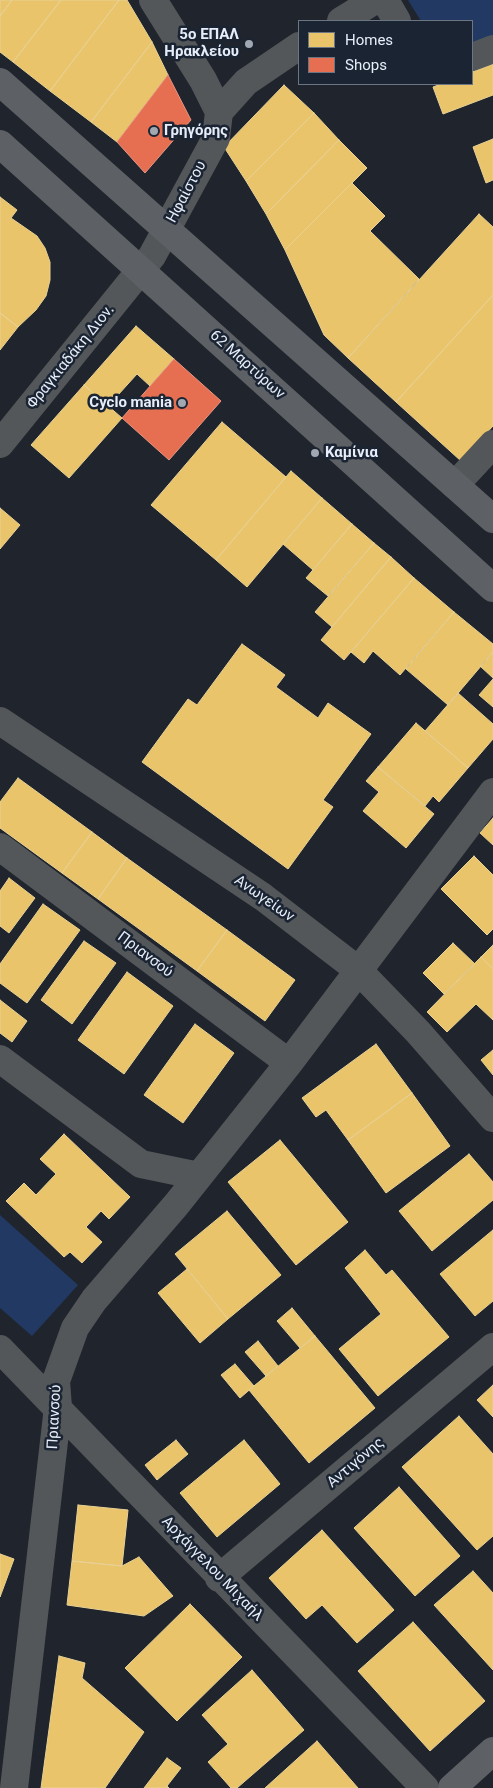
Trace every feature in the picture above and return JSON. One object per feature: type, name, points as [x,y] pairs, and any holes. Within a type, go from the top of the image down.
[{"type":"main road","points":[[0,82],[168,228],[493,519]]},
{"type":"main road","name":"62 Μαρτύρων","points":[[0,144],[493,588]]},
{"type":"main road","points":[[452,1788],[493,1751]]},
{"type":"street","points":[[153,0],[203,80],[219,112],[246,82],[298,47]]},
{"type":"street","points":[[342,20],[375,0]]},
{"type":"street","points":[[385,0],[396,20]]},
{"type":"street","points":[[473,57],[493,48]]},
{"type":"street","name":"Ηφαίστου","points":[[142,270],[168,228],[216,138],[219,112]]},
{"type":"street","name":"Φραγκιαδάκη Διον.","points":[[0,444],[142,270]]},
{"type":"street","points":[[455,485],[493,444]]},
{"type":"street","name":"Ανωγείων","points":[[1,723],[263,897],[358,970],[418,1032],[493,1118]]},
{"type":"street","name":"Πριανσού","points":[[14,1788],[58,1407],[56,1381],[75,1328],[94,1300],[199,1176],[289,1063],[493,792]]},
{"type":"street","name":"Πριανσού","points":[[0,847],[289,1063]]},
{"type":"street","points":[[0,1059],[141,1164],[199,1176]]},
{"type":"street","name":"Αντιγόνης","points":[[219,1578],[493,1347]]},
{"type":"street","name":"Αρχάγγελου Μιχαήλ","points":[[0,1349],[58,1407],[219,1578],[425,1788]]},
{"type":"shaded area","points":[[408,0],[493,0],[493,37],[473,44],[473,20],[420,20]]},
{"type":"shaded area","points":[[0,1215],[78,1285],[32,1336],[0,1308]]},
{"type":"building: Homes","points":[[0,0],[12,0],[0,16]]},
{"type":"building: Homes","points":[[12,0],[61,0],[13,62],[0,52],[0,16]]},
{"type":"building: Homes","points":[[61,0],[119,0],[50,91],[13,62]]},
{"type":"building: Homes","points":[[119,0],[127,0],[152,42],[91,122],[50,91]]},
{"type":"building: Homes","points":[[152,42],[168,75],[117,142],[91,122]]},
{"type":"building: Homes","points":[[493,64],[493,95],[443,114],[433,87],[438,85],[473,85],[473,72]]},
{"type":"building: Homes","points":[[284,85],[314,113],[246,181],[224,147]]},
{"type":"building: Homes","points":[[314,113],[339,140],[266,214],[246,181]]},
{"type":"building: Homes","points":[[493,139],[493,180],[486,183],[473,147]]},
{"type":"building: Homes","points":[[339,140],[367,168],[285,250],[266,214]]},
{"type":"building: Homes","points":[[352,183],[385,216],[370,231],[419,279],[348,358],[324,335],[285,250]]},
{"type":"building: Homes","points":[[0,197],[17,210],[11,218],[37,236],[45,248],[50,262],[50,280],[46,296],[36,310],[18,327],[0,313]]},
{"type":"building: Homes","points":[[479,214],[493,227],[493,295],[396,402],[348,358]]},
{"type":"building: Homes","points":[[493,295],[493,426],[461,461],[396,402]]},
{"type":"building: Homes","points":[[0,313],[18,327],[0,350]]},
{"type":"building: Homes","points":[[136,326],[174,359],[150,386],[137,374],[108,406],[84,385]]},
{"type":"building: Homes","points":[[84,385],[122,418],[69,478],[31,445]]},
{"type":"building: Homes","points":[[222,422],[286,477],[216,560],[151,505]]},
{"type":"building: Homes","points":[[291,471],[322,498],[247,587],[216,560]]},
{"type":"building: Homes","points":[[322,498],[352,524],[313,570],[283,544]]},
{"type":"building: Homes","points":[[0,508],[20,525],[0,549]]},
{"type":"building: Homes","points":[[352,524],[374,543],[328,596],[306,578]]},
{"type":"building: Homes","points":[[374,543],[391,557],[332,627],[315,612]]},
{"type":"building: Homes","points":[[391,557],[414,578],[344,660],[321,640]]},
{"type":"building: Homes","points":[[414,578],[454,612],[400,675],[373,651],[364,663],[351,652]]},
{"type":"building: Homes","points":[[454,612],[493,644],[493,652],[448,705],[406,669]]},
{"type":"building: Homes","points":[[242,644],[285,675],[276,687],[318,718],[328,703],[371,734],[323,800],[333,807],[288,869],[142,762],[188,699],[197,705]]},
{"type":"building: Homes","points":[[493,652],[493,678],[480,666]]},
{"type":"building: Homes","points":[[493,679],[493,707],[479,695]]},
{"type":"building: Homes","points":[[458,693],[493,724],[493,739],[468,768],[425,731]]},
{"type":"building: Homes","points":[[416,723],[468,768],[439,802],[433,796],[425,806],[378,767]]},
{"type":"building: Homes","points":[[378,767],[434,814],[406,848],[363,811],[379,792],[366,781]]},
{"type":"building: Homes","points":[[18,778],[92,832],[62,873],[0,828],[0,802]]},
{"type":"building: Homes","points":[[493,818],[493,845],[480,833]]},
{"type":"building: Homes","points":[[92,832],[127,858],[98,899],[62,873]]},
{"type":"building: Homes","points":[[474,856],[493,875],[493,929],[487,935],[441,889]]},
{"type":"building: Homes","points":[[127,858],[227,930],[197,971],[98,899]]},
{"type":"building: Homes","points":[[9,878],[35,898],[9,933],[0,926],[0,891]]},
{"type":"building: Homes","points":[[43,904],[80,930],[27,1003],[0,983],[0,964]]},
{"type":"building: Homes","points":[[227,930],[295,980],[265,1021],[197,971]]},
{"type":"building: Homes","points":[[84,941],[116,963],[72,1024],[41,1000]]},
{"type":"building: Homes","points":[[453,943],[475,964],[444,994],[423,973]]},
{"type":"building: Homes","points":[[493,945],[493,969],[481,957]]},
{"type":"building: Homes","points":[[481,957],[493,969],[493,1020],[476,1004],[447,1032],[427,1012]]},
{"type":"building: Homes","points":[[127,972],[173,1006],[124,1074],[78,1040]]},
{"type":"building: Homes","points":[[0,1000],[27,1021],[12,1042],[0,1033]]},
{"type":"building: Homes","points":[[195,1024],[234,1053],[183,1123],[144,1095]]},
{"type":"building: Homes","points":[[376,1044],[412,1093],[348,1140],[326,1110],[316,1117],[302,1098]]},
{"type":"building: Homes","points":[[493,1050],[493,1075],[481,1060]]},
{"type":"building: Homes","points":[[412,1093],[450,1146],[386,1193],[348,1140]]},
{"type":"building: Homes","points":[[64,1134],[130,1197],[109,1219],[101,1211],[86,1227],[102,1242],[82,1263],[70,1252],[64,1257],[6,1201],[24,1183],[36,1195],[56,1174],[40,1159]]},
{"type":"building: Homes","points":[[280,1140],[348,1222],[296,1265],[228,1182]]},
{"type":"building: Homes","points":[[469,1154],[493,1182],[493,1200],[432,1251],[399,1211]]},
{"type":"building: Homes","points":[[227,1211],[281,1275],[228,1319],[175,1254]]},
{"type":"building: Homes","points":[[493,1230],[493,1301],[475,1316],[440,1274]]},
{"type":"building: Homes","points":[[365,1250],[386,1275],[392,1270],[449,1337],[378,1396],[339,1349],[381,1314],[345,1268]]},
{"type":"building: Homes","points":[[187,1269],[228,1319],[200,1343],[158,1293]]},
{"type":"building: Homes","points":[[292,1308],[315,1336],[300,1348],[277,1321]]},
{"type":"building: Homes","points":[[315,1336],[375,1408],[309,1463],[249,1390]]},
{"type":"building: Homes","points":[[258,1341],[278,1366],[266,1376],[245,1352]]},
{"type":"building: Homes","points":[[235,1364],[254,1386],[240,1398],[221,1375]]},
{"type":"building: Homes","points":[[493,1385],[493,1417],[477,1400]]},
{"type":"building: Homes","points":[[459,1416],[493,1454],[493,1536],[477,1550],[402,1467]]},
{"type":"building: Homes","points":[[176,1440],[188,1454],[157,1480],[145,1465]]},
{"type":"building: Homes","points":[[244,1440],[280,1484],[217,1537],[180,1493]]},
{"type":"building: Homes","points":[[399,1487],[460,1556],[415,1596],[354,1528]]},
{"type":"building: Homes","points":[[78,1505],[128,1510],[122,1566],[72,1561]]},
{"type":"building: Homes","points":[[322,1530],[394,1610],[357,1643],[322,1605],[306,1619],[269,1578]]},
{"type":"building: Homes","points":[[0,1554],[14,1559],[0,1597]]},
{"type":"building: Homes","points":[[139,1557],[173,1596],[144,1616],[67,1605],[72,1561],[122,1566]]},
{"type":"building: Homes","points":[[473,1571],[493,1593],[493,1670],[434,1605]]},
{"type":"building: Homes","points":[[190,1604],[242,1657],[177,1721],[125,1668]]},
{"type":"building: Homes","points":[[413,1622],[485,1701],[430,1751],[358,1671]]},
{"type":"building: Homes","points":[[59,1656],[85,1663],[82,1678],[144,1732],[105,1788],[41,1788]]},
{"type":"building: Homes","points":[[252,1670],[304,1730],[237,1788],[231,1788],[208,1762],[228,1744],[202,1715]]},
{"type":"building: Homes","points":[[317,1741],[358,1788],[265,1788]]},
{"type":"building: Homes","points":[[167,1758],[181,1768],[167,1786],[169,1788],[144,1788]]},
{"type":"building: Shops","name":"Γρηγόρης","points":[[168,75],[191,120],[145,173],[117,142]]},
{"type":"building: Shops","points":[[174,359],[221,401],[169,460],[122,418]]},
{"type":"place","name":"5ο ΕΠΑΛ Ηρακλείου","points":[[249,44]]},
{"type":"place","name":"Γρηγόρης","points":[[154,131]]},
{"type":"place","name":"Cyclo mania","points":[[182,403]]},
{"type":"place","name":"Καμίνια","points":[[315,453]]}]
